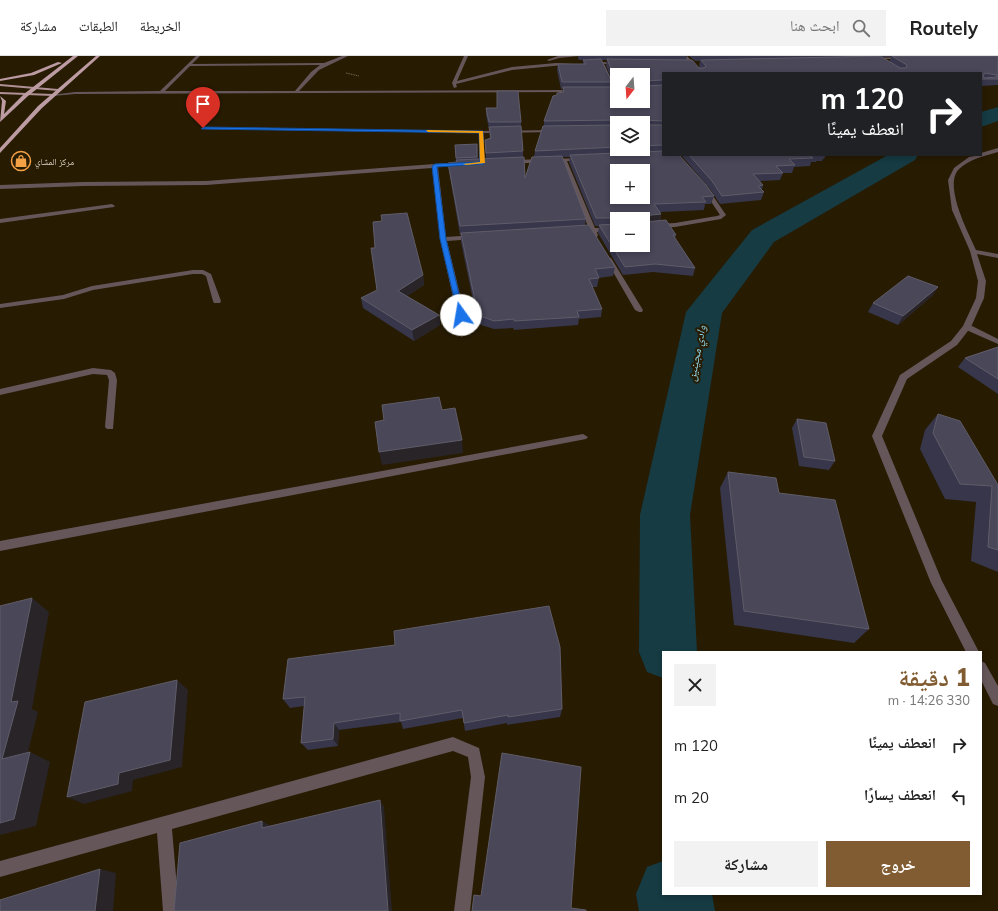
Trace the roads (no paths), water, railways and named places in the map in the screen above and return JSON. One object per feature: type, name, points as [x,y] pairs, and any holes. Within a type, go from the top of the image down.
[{"type":"highway","points":[[0,80],[38,72],[76,56]]},
{"type":"highway","points":[[0,119],[35,87],[76,56]]},
{"type":"highway","points":[[0,151],[24,123],[58,90],[98,56]]},
{"type":"highway","points":[[0,97],[4,101],[0,119]]},
{"type":"main road","points":[[0,85],[58,90]]},
{"type":"main road","points":[[0,93],[53,95]]},
{"type":"street","points":[[161,93],[198,56]]},
{"type":"street","points":[[296,92],[312,72],[324,64],[346,56]]},
{"type":"street","points":[[455,91],[454,83],[466,56]]},
{"type":"street","points":[[454,83],[489,72],[531,65],[559,57],[577,56]]},
{"type":"street","points":[[685,56],[700,72]]},
{"type":"street","points":[[872,56],[883,62]]},
{"type":"street","points":[[863,59],[909,58]]},
{"type":"street","points":[[610,82],[598,62],[624,64]]},
{"type":"street","points":[[189,65],[324,64]]},
{"type":"street","points":[[531,65],[577,64]]},
{"type":"street","points":[[685,64],[701,64]]},
{"type":"street","points":[[58,90],[75,93]]},
{"type":"street","points":[[53,95],[75,93],[584,90]]},
{"type":"street","points":[[203,128],[481,132],[561,131]]},
{"type":"street","points":[[481,132],[482,163]]},
{"type":"street","points":[[982,155],[998,150]]},
{"type":"street","points":[[972,651],[937,583],[877,436],[903,377],[954,343],[967,327],[980,298],[982,280],[973,251],[955,210],[951,180],[956,169],[971,158],[978,156]]},
{"type":"street","points":[[505,162],[588,159]]},
{"type":"street","points":[[564,160],[592,230],[599,243]]},
{"type":"street","points":[[474,164],[490,163]]},
{"type":"street","points":[[0,187],[206,182],[466,164]]},
{"type":"street","points":[[435,166],[443,239],[461,315]]},
{"type":"street","points":[[650,227],[675,225],[719,218],[723,215],[702,185]]},
{"type":"street","points":[[0,221],[112,206]]},
{"type":"street","points":[[568,232],[610,229]]},
{"type":"street","points":[[443,239],[482,237]]},
{"type":"street","points":[[603,250],[639,310]]},
{"type":"street","points":[[973,251],[998,256]]},
{"type":"street","points":[[0,306],[64,297],[92,288],[193,272],[203,272],[209,276],[217,301]]},
{"type":"street","points":[[967,327],[998,342]]},
{"type":"street","points":[[0,392],[93,371],[107,371],[113,376],[110,427]]},
{"type":"street","points":[[0,546],[583,437]]},
{"type":"street","points":[[982,669],[998,699]]},
{"type":"street","points":[[0,869],[453,744],[474,753],[478,777],[462,911]]},
{"type":"street","points":[[164,824],[171,911]]},
{"type":"waterway","name":"وادي مجينين","points":[[982,120],[998,113]]},
{"type":"waterway","name":"وادي مجينين","points":[[668,651],[665,515],[704,312],[763,236],[904,156]]},
{"type":"waterway","name":"وادي مجينين","points":[[674,895],[677,911]]},
{"type":"place","name":"مركز المشاي","points":[[21,161]]}]
